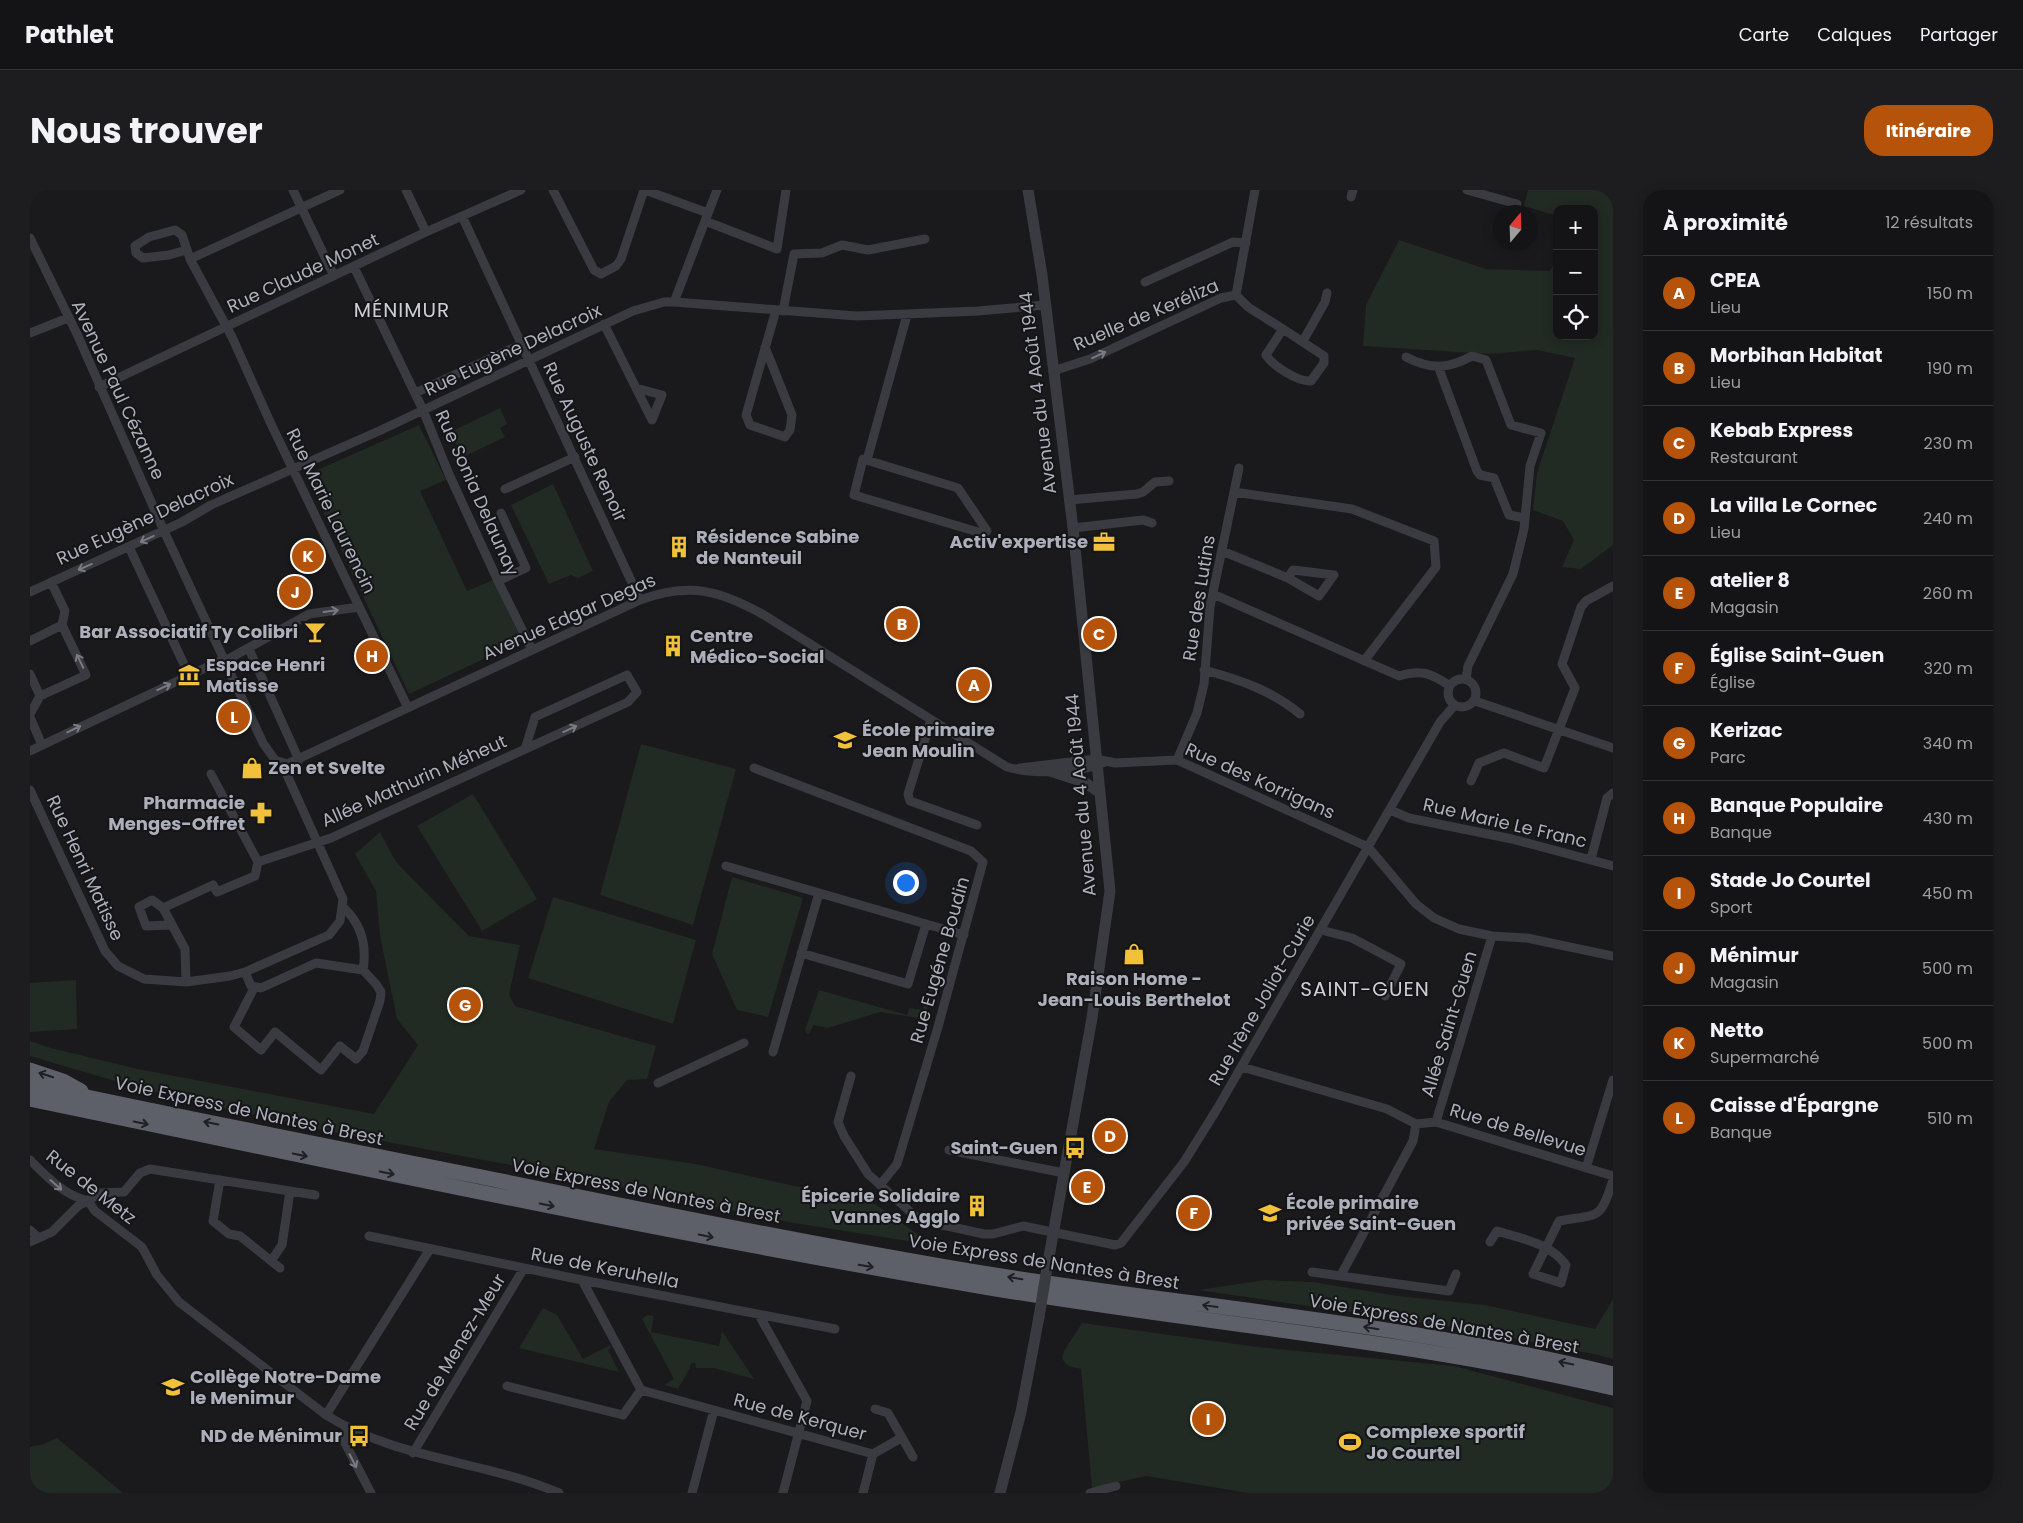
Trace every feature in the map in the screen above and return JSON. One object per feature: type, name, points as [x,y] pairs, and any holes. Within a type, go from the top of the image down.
[{"type":"highway","points":[[30,1070],[63,1080],[93,1105],[78,1117],[30,1107]]},
{"type":"highway","name":"Voie Express de Nantes à Brest","points":[[30,1085],[93,1105],[834,1261],[1026,1294],[1422,1350],[1511,1366],[1613,1388]]},
{"type":"highway","name":"Voie Express de Nantes à Brest","points":[[30,1099],[93,1105],[867,1253],[1062,1285],[1389,1331],[1522,1354],[1613,1374]]},
{"type":"street","points":[[293,190],[334,276]]},
{"type":"street","points":[[190,259],[340,190]]},
{"type":"street","points":[[406,190],[426,232]]},
{"type":"street","name":"Rue Claude Monet","points":[[100,387],[426,232],[521,190]]},
{"type":"street","points":[[553,190],[594,270],[601,274],[616,266],[621,259],[644,190],[777,249],[786,190]]},
{"type":"street","points":[[674,302],[717,190]]},
{"type":"street","name":"Avenue du 4 Août 1944","points":[[1000,1493],[1025,1393],[1039,1317],[1092,1018],[1110,891],[1099,792],[1099,762],[1073,528],[1045,305],[1028,190]]},
{"type":"street","name":"Ruelle de Keréliza","points":[[1053,371],[1090,359],[1222,298],[1236,296],[1255,190]]},
{"type":"street","points":[[1467,190],[1516,204]]},
{"type":"street","name":"Rue Auguste Renoir","points":[[462,216],[640,600]]},
{"type":"street","name":"Rue Marie Laurencin","points":[[186,250],[170,255],[143,258],[136,253],[135,246],[149,238],[175,230],[182,235],[190,259],[226,327],[408,708]]},
{"type":"street","name":"Avenue Paul Cézanne","points":[[30,238],[263,743],[275,760],[287,764]]},
{"type":"street","points":[[765,347],[792,415],[790,430],[785,437],[750,425],[746,414],[765,347],[780,311],[794,254],[822,253],[842,245],[868,250],[925,239]]},
{"type":"street","points":[[1145,282],[1233,242],[1246,243]]},
{"type":"street","name":"Rue Sonia Delaunay","points":[[354,267],[423,410],[448,472],[532,650]]},
{"type":"street","points":[[1303,341],[1325,302],[1327,293]]},
{"type":"street","points":[[1236,296],[1248,307],[1303,341],[1324,356],[1324,363],[1311,381],[1304,381],[1270,360],[1266,355],[1283,329]]},
{"type":"street","name":"Rue Eugène Delacroix","points":[[30,592],[130,547],[211,505],[423,410],[604,324],[633,311],[664,302],[857,316],[907,315],[1045,305]]},
{"type":"street","points":[[866,460],[958,488],[987,532],[978,532],[854,495],[863,459],[866,460],[907,315]]},
{"type":"street","points":[[30,333],[68,318]]},
{"type":"street","points":[[604,324],[636,388]]},
{"type":"street","points":[[415,393],[522,344]]},
{"type":"street","points":[[1406,357],[1421,364],[1438,366],[1450,366],[1472,356],[1486,360],[1511,425],[1541,433],[1530,466],[1522,547],[1513,574],[1468,666],[1466,679]]},
{"type":"street","points":[[1438,366],[1477,472],[1480,475],[1494,478],[1509,515],[1526,518]]},
{"type":"street","points":[[505,489],[575,457]]},
{"type":"street","name":"Rue des Lutins","points":[[1178,760],[1197,713],[1204,684],[1213,594],[1239,468]]},
{"type":"street","points":[[1069,500],[1137,494],[1143,492],[1155,482],[1169,481]]},
{"type":"street","points":[[1234,492],[1352,509],[1434,541],[1436,567],[1364,661]]},
{"type":"street","points":[[498,581],[526,568],[501,513]]},
{"type":"street","points":[[1073,528],[1143,520],[1152,523]]},
{"type":"street","points":[[130,547],[189,676]]},
{"type":"street","points":[[1222,551],[1288,578],[1319,596],[1334,575],[1293,570],[1288,578]]},
{"type":"street","points":[[42,745],[30,715],[40,696],[86,674],[62,625],[65,611],[50,582]]},
{"type":"street","points":[[1471,781],[1479,762],[1504,753],[1544,768],[1575,688],[1562,664],[1572,631],[1586,601],[1613,586]]},
{"type":"street","name":"Avenue Edgar Degas","points":[[287,764],[640,600],[671,591],[690,589],[709,591],[737,600],[1007,767],[1050,771],[1099,762]]},
{"type":"street","points":[[1213,594],[1399,676],[1426,671],[1450,686]]},
{"type":"street","points":[[30,751],[249,649],[309,614],[359,607]]},
{"type":"street","points":[[30,641],[62,625]]},
{"type":"street","points":[[249,649],[299,760]]},
{"type":"street","points":[[1204,670],[1264,690],[1289,704],[1300,714]]},
{"type":"street","points":[[30,674],[40,696]]},
{"type":"street","name":"Allée Mathurin Méheut","points":[[258,862],[331,838],[628,702],[637,692],[627,675],[535,717],[525,749]]},
{"type":"street","points":[[1466,679],[1476,688],[1475,700],[1468,707],[1454,706],[1448,699],[1450,686],[1456,680],[1466,679]]},
{"type":"street","points":[[1475,700],[1613,748]]},
{"type":"street","name":"Rue Irène Joliot-Curie","points":[[1054,1231],[1115,1245],[1121,1243],[1184,1162],[1242,1067],[1440,722],[1454,706]]},
{"type":"street","points":[[931,720],[908,794],[910,801],[976,826]]},
{"type":"street","name":"Rue des Korrigans","points":[[1099,762],[1178,760],[1368,847]]},
{"type":"street","points":[[1016,769],[1025,766],[1099,762]]},
{"type":"street","points":[[287,764],[287,775],[343,899],[344,908],[353,917],[365,943],[363,970]]},
{"type":"street","name":"Rue Eugéne Boudin","points":[[754,768],[971,851],[983,862],[983,868],[964,935],[897,1164],[880,1185]]},
{"type":"street","points":[[1050,771],[1084,782],[1099,792]]},
{"type":"street","points":[[163,908],[213,885],[217,892],[255,876],[258,862],[211,774]]},
{"type":"street","name":"Rue Henri Matisse","points":[[30,790],[105,951],[118,966],[144,979],[186,982],[244,972],[329,935],[340,921],[344,908]]},
{"type":"street","points":[[1591,859],[1607,798],[1613,793]]},
{"type":"street","name":"Rue Marie Le Franc","points":[[1390,810],[1409,818],[1591,859],[1613,866]]},
{"type":"street","points":[[1368,847],[1416,904],[1434,918],[1459,929],[1492,936],[1527,938],[1613,956]]},
{"type":"street","points":[[726,866],[964,935]]},
{"type":"street","points":[[773,1052],[819,893]]},
{"type":"street","points":[[171,925],[146,926],[139,906],[152,900],[163,908],[185,950],[186,982]]},
{"type":"street","points":[[801,953],[908,984],[926,924]]},
{"type":"street","points":[[1321,930],[1352,938],[1401,964],[1386,996]]},
{"type":"street","name":"Allée Saint-Guen","points":[[1436,1122],[1492,936]]},
{"type":"street","points":[[316,963],[363,970],[381,992],[380,1002],[363,1050],[356,1058],[340,1046],[320,1070],[275,1032],[261,1050],[234,1027],[254,988],[269,985],[316,963]]},
{"type":"street","points":[[244,972],[254,988]]},
{"type":"street","points":[[658,1083],[744,1043]]},
{"type":"street","points":[[1242,1067],[1387,1109],[1416,1124],[1413,1141],[1341,1275]]},
{"type":"street","points":[[851,1076],[838,1122],[844,1136],[868,1174],[924,1221],[984,1234],[993,1234],[1024,1226],[1054,1231]]},
{"type":"street","points":[[1586,1168],[1610,1097],[1613,1080]]},
{"type":"street","name":"Rue de Bellevue","points":[[1416,1124],[1436,1122],[1613,1176]]},
{"type":"street","points":[[949,1150],[1064,1173]]},
{"type":"street","name":"Rue de Metz","points":[[30,1160],[62,1190],[88,1201],[95,1211],[142,1247],[158,1275],[179,1302],[326,1415],[346,1427],[413,1453],[529,1481],[558,1493]]},
{"type":"street","points":[[30,1242],[52,1232],[78,1206],[101,1193],[124,1192],[140,1173],[150,1169],[315,1195]]},
{"type":"street","points":[[220,1180],[213,1221],[230,1234],[240,1236],[280,1268]]},
{"type":"street","points":[[1490,1242],[1498,1231],[1547,1246],[1559,1221],[1596,1215],[1604,1209],[1613,1180]]},
{"type":"street","points":[[271,1260],[282,1245],[290,1191]]},
{"type":"street","points":[[30,1230],[39,1238]]},
{"type":"street","name":"Rue de Keruhella","points":[[369,1236],[835,1329]]},
{"type":"street","points":[[326,1415],[430,1249]]},
{"type":"street","name":"Rue de Menez-Meur","points":[[413,1453],[524,1268]]},
{"type":"street","points":[[1312,1272],[1449,1291],[1456,1274]]},
{"type":"street","points":[[582,1280],[641,1390],[714,1410]]},
{"type":"street","points":[[759,1315],[807,1401],[784,1493]]},
{"type":"street","points":[[507,1386],[623,1415],[641,1390]]},
{"type":"street","name":"Rue de Kerquer","points":[[875,1409],[888,1413],[913,1457]]},
{"type":"street","name":"Rue de Kerquer","points":[[692,1493],[714,1410],[873,1454],[901,1438]]},
{"type":"street","points":[[346,1427],[345,1443],[371,1493]]},
{"type":"street","name":"Rue de Kerquer","points":[[863,1493],[873,1454]]},
{"type":"street","points":[[1090,1493],[1116,1486]]},
{"type":"shaded area","points":[[1528,190],[1613,190],[1613,545],[1581,569],[1562,567],[1574,540],[1563,521],[1533,510],[1537,473],[1575,358],[1537,350],[1488,354],[1363,346],[1366,305],[1399,240],[1486,269],[1550,271],[1553,265],[1553,340],[1598,340],[1598,205],[1553,205],[1553,215],[1538,210],[1538,205],[1524,205]]},
{"type":"shaded area","points":[[500,408],[507,424],[500,428],[505,437],[463,457],[450,432]]},
{"type":"shaded area","points":[[419,425],[446,480],[420,491],[467,591],[493,580],[522,641],[409,694],[306,475]]},
{"type":"shaded area","points":[[553,484],[593,571],[578,578],[571,575],[549,584],[511,505]]},
{"type":"shaded area","points":[[641,744],[736,769],[693,925],[600,895]]},
{"type":"shaded area","points":[[473,794],[537,899],[482,931],[417,826]]},
{"type":"shaded area","points":[[380,832],[396,862],[469,936],[520,945],[509,994],[515,1006],[656,1046],[647,1079],[627,1080],[609,1102],[594,1149],[696,1164],[875,1204],[933,1245],[788,1222],[542,1171],[313,1128],[139,1088],[30,1056],[30,1041],[51,1048],[138,1069],[374,1114],[418,1045],[397,1019],[380,936],[376,891],[355,854]]},
{"type":"shaded area","points":[[732,877],[803,898],[768,1017],[737,1010],[712,954]]},
{"type":"shaded area","points":[[553,897],[696,940],[673,1024],[528,978]]},
{"type":"shaded area","points":[[943,941],[948,943],[924,1019],[880,1012],[828,1028],[814,1025],[808,1035],[805,1030],[819,990],[907,1015],[909,1008],[923,1010]]},
{"type":"shaded area","points":[[76,980],[77,1029],[30,1032],[30,983]]},
{"type":"shaded area","points":[[1265,1280],[1313,1282],[1398,1296],[1485,1305],[1595,1329],[1613,1299],[1613,1359],[1465,1329],[1198,1290]]},
{"type":"shaded area","points":[[543,1308],[557,1315],[583,1359],[610,1345],[611,1348],[608,1350],[619,1372],[519,1348]]},
{"type":"shaded area","points":[[647,1315],[654,1316],[651,1332],[719,1346],[722,1331],[754,1379],[714,1368],[696,1368],[695,1363],[691,1363],[678,1389],[664,1385],[674,1379],[642,1319]]},
{"type":"shaded area","name":"Complexe sportif Jo Courtel","points":[[1082,1323],[1258,1347],[1454,1366],[1613,1408],[1613,1493],[1248,1493],[1146,1476],[1092,1488],[1081,1369],[1068,1366],[1062,1359],[1064,1351]]},
{"type":"shaded area","points":[[57,1438],[123,1493],[30,1493],[30,1447],[44,1444]]},
{"type":"place","name":"Activ'expertise","points":[[1104,542]]},
{"type":"place","name":"Résidence Sabine de Nanteuil","points":[[679,547]]},
{"type":"place","name":"Netto","points":[[308,556]]},
{"type":"place","name":"Ménimur","points":[[295,592]]},
{"type":"place","name":"Morbihan Habitat","points":[[902,624]]},
{"type":"place","name":"Bar Associatif Ty Colibri","points":[[315,632]]},
{"type":"place","name":"Kebab Express","points":[[1099,634]]},
{"type":"place","name":"Centre Médico-Social","points":[[673,646]]},
{"type":"place","name":"Banque Populaire","points":[[372,656]]},
{"type":"place","name":"Espace Henri Matisse","points":[[189,675]]},
{"type":"place","name":"CPEA","points":[[974,685]]},
{"type":"place","name":"Caisse d'Épargne","points":[[234,717]]},
{"type":"place","name":"École primaire Jean Moulin","points":[[845,740]]},
{"type":"place","name":"Zen et Svelte","points":[[252,768]]},
{"type":"place","name":"Pharmacie Menges-Offret","points":[[261,813]]},
{"type":"place","name":"Raison Home - Jean-Louis Berthelot","points":[[1134,954]]},
{"type":"place","name":"Kerizac","points":[[465,1005]]},
{"type":"place","name":"La villa Le Cornec","points":[[1110,1136]]},
{"type":"place","name":"Saint-Guen","points":[[1075,1148]]},
{"type":"place","name":"atelier 8","points":[[1087,1187]]},
{"type":"place","name":"Épicerie Solidaire Vannes Agglo","points":[[977,1206]]},
{"type":"place","name":"Église Saint-Guen","points":[[1194,1213]]},
{"type":"place","name":"École primaire privée Saint-Guen","points":[[1270,1213]]},
{"type":"place","name":"Collège Notre-Dame le Menimur","points":[[173,1387]]},
{"type":"place","name":"Stade Jo Courtel","points":[[1208,1419]]},
{"type":"place","name":"ND de Ménimur","points":[[359,1436]]},
{"type":"place","name":"Complexe sportif Jo Courtel","points":[[1350,1442]]},
{"type":"district","name":"MÉNIMUR","points":[[402,310]]},
{"type":"district","name":"SAINT-GUEN","points":[[1365,989]]}]
